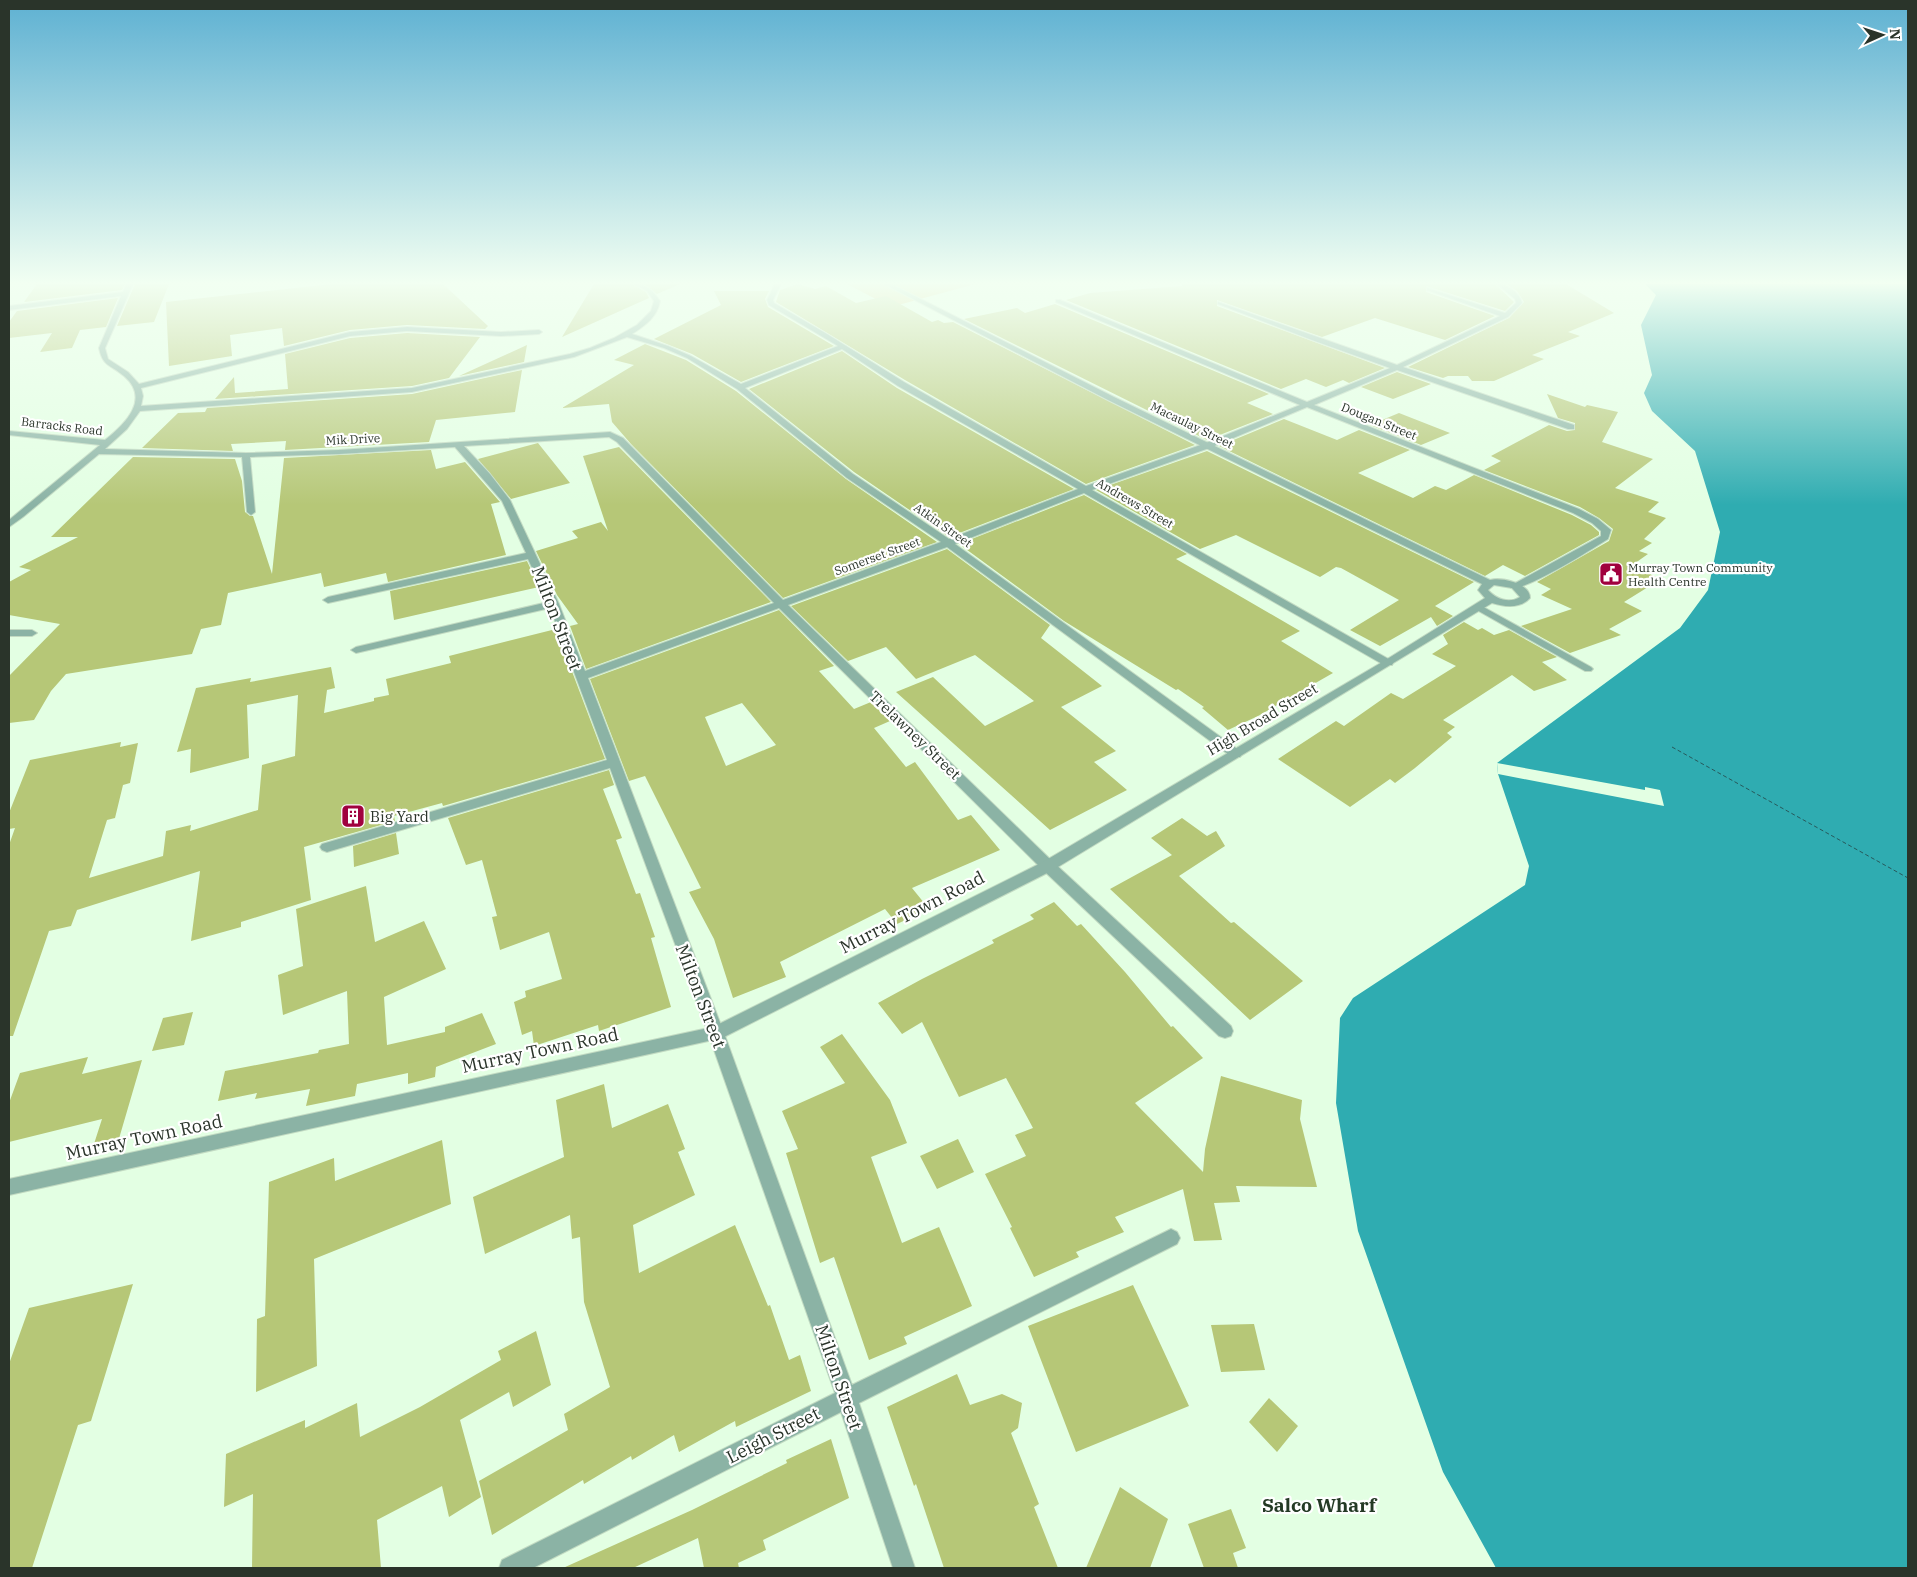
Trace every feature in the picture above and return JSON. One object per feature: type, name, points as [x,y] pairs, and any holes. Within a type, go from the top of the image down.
[{"type":"street","points":[[104,358],[138,386],[140,395],[137,409],[128,422],[107,443]]},
{"type":"street","points":[[138,386],[254,358]]},
{"type":"street","points":[[137,409],[412,390],[565,358]]},
{"type":"street","name":"Atkin Street","points":[[690,358],[740,387],[850,476],[948,543],[1236,754]]},
{"type":"street","points":[[740,387],[817,358]]},
{"type":"street","name":"Andrews Street","points":[[858,358],[1388,662]]},
{"type":"street","name":"Macaulay Street","points":[[1028,358],[1488,583]]},
{"type":"street","name":"Dougan Street","points":[[1194,358],[1308,405],[1576,511],[1595,521],[1606,530],[1605,537],[1545,572],[1515,586]]},
{"type":"street","points":[[1371,358],[1571,427]]},
{"type":"street","name":"Somerset Street","points":[[580,677],[948,543],[1086,489],[1208,445],[1308,405],[1418,358]]},
{"type":"street","name":"Barracks Road","points":[[9,433],[25,433],[107,443]]},
{"type":"street","name":"Mik Drive","points":[[97,451],[246,455],[365,451],[610,434]]},
{"type":"street","name":"Trelawney Street","points":[[610,434],[620,440],[781,604],[1048,866],[1226,1031]]},
{"type":"street","name":"Barracks Road","points":[[9,524],[48,494],[107,443]]},
{"type":"street","name":"Milton Street","points":[[458,445],[506,500],[554,604],[612,763],[716,1032],[847,1398],[904,1568]]},
{"type":"street","points":[[246,455],[251,512]]},
{"type":"street","points":[[328,600],[532,555]]},
{"type":"street","points":[[1501,582],[1515,586],[1525,594],[1522,602],[1508,603],[1491,598],[1483,590],[1484,586],[1488,583],[1501,582]]},
{"type":"street","name":"High Broad Street","points":[[1048,866],[1491,598]]},
{"type":"street","points":[[356,650],[554,604]]},
{"type":"street","points":[[9,633],[32,633]]},
{"type":"street","points":[[327,847],[612,763]]},
{"type":"street","name":"Murray Town Road","points":[[9,1187],[716,1032],[1048,866]]},
{"type":"street","name":"Leigh Street","points":[[510,1568],[847,1398],[1171,1238]]},
{"type":"lane","points":[[1478,607],[1588,669]]},
{"type":"water","points":[[1648,358],[1908,358],[1908,1568],[1496,1568],[1443,1472],[1358,1231],[1336,1103],[1340,1018],[1353,998],[1525,885],[1529,866],[1498,774],[1497,763],[1680,628],[1708,590],[1720,532],[1695,451],[1652,411],[1644,393],[1652,375]]},
{"type":"pier","points":[[1497,763],[1645,790],[1645,787],[1660,790],[1664,806],[1498,774]]},
{"type":"building","points":[[169,358],[222,358],[169,366]]},
{"type":"building","points":[[285,358],[464,358],[449,378],[412,386],[215,399],[234,377],[235,393],[288,389]]},
{"type":"building","points":[[499,358],[525,358],[524,362],[459,376]]},
{"type":"building","points":[[619,358],[680,358],[686,360],[736,391],[846,479],[937,542],[783,598],[631,444],[612,422],[609,404],[562,408],[634,365],[614,360]]},
{"type":"building","points":[[698,358],[804,358],[741,382]]},
{"type":"building","points":[[826,358],[852,358],[897,388],[1074,489],[949,537],[854,472],[749,389]]},
{"type":"building","points":[[868,358],[1023,358],[1195,445],[1086,484]]},
{"type":"building","points":[[1042,358],[1182,358],[1269,394],[1247,403],[1273,414],[1207,440]]},
{"type":"building","points":[[1205,358],[1357,358],[1385,368],[1349,383],[1343,380],[1326,387],[1306,379],[1281,389]]},
{"type":"building","points":[[1427,358],[1544,359],[1494,381],[1472,381],[1468,376],[1448,376],[1443,378],[1408,367]]},
{"type":"building","points":[[522,370],[515,412],[436,420],[429,442],[285,450],[286,441],[231,444],[233,451],[142,448],[178,413],[205,412],[207,408],[412,394]]},
{"type":"building","points":[[1397,372],[1431,384],[1393,399],[1361,387]]},
{"type":"building","points":[[1547,394],[1585,407],[1587,405],[1618,412],[1602,442],[1653,459],[1615,488],[1659,502],[1648,512],[1666,518],[1644,539],[1652,543],[1639,551],[1648,554],[1631,566],[1661,579],[1624,602],[1642,611],[1609,629],[1621,635],[1570,653],[1521,626],[1572,609],[1541,595],[1551,589],[1537,582],[1609,541],[1613,529],[1580,507],[1484,470],[1501,461],[1491,456],[1549,425],[1567,431],[1575,430],[1575,423],[1558,418]]},
{"type":"building","points":[[1399,413],[1450,433],[1421,445],[1370,425]]},
{"type":"building","points":[[1284,419],[1337,440],[1359,430],[1410,450],[1358,473],[1413,498],[1435,486],[1446,490],[1474,475],[1572,515],[1591,525],[1599,532],[1599,535],[1525,576],[1503,565],[1485,576],[1219,446]]},
{"type":"building","points":[[538,443],[570,483],[511,499],[478,459]]},
{"type":"building","points":[[619,447],[771,602],[586,669],[570,626],[578,624],[557,595],[536,551],[578,538],[572,531],[601,522],[608,531],[583,456]]},
{"type":"building","points":[[431,450],[436,469],[465,462],[500,502],[491,504],[506,555],[388,582],[386,573],[324,587],[321,573],[228,593],[221,625],[201,629],[192,654],[66,674],[51,691],[34,720],[9,723],[9,676],[60,624],[9,615],[9,582],[31,570],[19,567],[78,537],[51,537],[133,457],[235,459],[242,481],[245,512],[253,516],[272,574],[284,458]]},
{"type":"building","points":[[1207,451],[1474,582],[1435,606],[1453,616],[1437,626],[1431,617],[1380,646],[1350,630],[1399,600],[1341,568],[1336,567],[1320,577],[1236,535],[1200,549],[1096,490]]},
{"type":"building","points":[[1084,495],[1187,554],[1176,559],[1300,631],[1281,641],[1333,673],[1258,716],[1228,730],[1202,708],[1204,707],[1178,689],[1176,690],[1064,621],[959,544]]},
{"type":"building","points":[[947,549],[1050,625],[1041,638],[1102,686],[1061,707],[1116,751],[1094,762],[1127,790],[1050,830],[896,692],[933,677],[985,726],[1034,701],[975,655],[916,679],[886,647],[848,661],[791,606]]},
{"type":"building","points":[[527,561],[539,587],[394,620],[390,591]]},
{"type":"building","points":[[779,610],[834,666],[819,671],[854,709],[871,702],[890,721],[874,728],[906,767],[915,762],[958,820],[971,815],[1000,850],[912,888],[929,909],[897,924],[885,909],[780,962],[786,977],[733,998],[714,939],[689,892],[701,888],[645,776],[629,781],[590,679]],"holes":[[[742,703],[776,745],[726,766],[705,717]]]},
{"type":"building","points":[[1464,622],[1478,630],[1482,628],[1494,635],[1509,630],[1557,657],[1542,662],[1567,680],[1534,691],[1512,675],[1443,720],[1455,727],[1447,733],[1452,737],[1415,768],[1395,783],[1390,779],[1350,807],[1278,759],[1336,721],[1344,726],[1391,693],[1403,699],[1456,666],[1432,654],[1448,644],[1443,635]]},
{"type":"building","points":[[556,629],[605,759],[443,806],[442,803],[394,816],[395,821],[304,847],[311,900],[241,922],[241,927],[191,941],[200,871],[77,910],[71,926],[49,931],[13,1036],[9,1036],[9,845],[15,828],[9,829],[9,813],[30,760],[121,742],[120,747],[138,743],[130,783],[123,785],[115,818],[107,820],[89,878],[163,856],[166,831],[191,825],[190,831],[258,810],[262,765],[295,756],[298,695],[247,705],[249,758],[190,773],[191,749],[177,752],[196,688],[251,678],[250,682],[331,667],[335,688],[327,690],[324,713],[374,701],[374,698],[389,695],[386,679],[451,663],[449,656]]},
{"type":"building","points":[[609,770],[614,785],[603,789],[622,838],[616,840],[636,894],[640,893],[655,937],[651,938],[671,1007],[599,1031],[598,1025],[534,1046],[532,1031],[522,1035],[514,1002],[526,997],[525,991],[562,979],[549,932],[500,950],[492,917],[497,916],[482,860],[466,865],[448,818]]},
{"type":"building","points":[[1182,818],[1207,836],[1216,831],[1225,846],[1179,876],[1231,923],[1234,922],[1303,981],[1250,1020],[1110,889],[1172,855],[1151,838]]},
{"type":"building","points":[[396,833],[399,854],[354,867],[353,846]]},
{"type":"building","points":[[366,886],[375,942],[424,921],[446,969],[384,997],[387,1045],[445,1032],[445,1027],[482,1013],[496,1044],[436,1067],[435,1077],[408,1084],[408,1073],[357,1084],[355,1096],[306,1106],[310,1089],[255,1099],[257,1093],[218,1101],[225,1071],[318,1053],[319,1050],[349,1044],[347,991],[283,1015],[278,975],[303,966],[296,909]]},
{"type":"building","points":[[1054,902],[1077,926],[1081,924],[1125,972],[1171,1027],[1173,1026],[1203,1058],[1135,1103],[1203,1172],[1205,1149],[1221,1076],[1302,1100],[1300,1119],[1317,1187],[1236,1186],[1240,1202],[1214,1203],[1222,1240],[1194,1241],[1183,1189],[1115,1217],[1124,1232],[1076,1252],[1079,1257],[1034,1277],[1010,1228],[1012,1227],[985,1174],[1026,1156],[1015,1135],[1033,1128],[1006,1078],[959,1097],[922,1022],[902,1034],[878,1003],[994,943],[992,940],[1034,919],[1030,915]]},
{"type":"building","points":[[193,1012],[184,1045],[152,1051],[163,1018]]},
{"type":"building","points":[[842,1034],[890,1100],[907,1143],[871,1157],[902,1243],[939,1227],[972,1306],[904,1337],[907,1344],[869,1360],[834,1257],[820,1263],[786,1153],[798,1149],[782,1111],[845,1083],[820,1047]]},
{"type":"building","points":[[88,1057],[82,1074],[142,1060],[118,1142],[93,1147],[102,1119],[9,1142],[9,1103],[20,1073]]},
{"type":"building","points":[[604,1084],[612,1128],[668,1104],[685,1149],[678,1152],[695,1195],[633,1225],[639,1273],[735,1225],[768,1306],[770,1305],[789,1360],[800,1355],[811,1391],[736,1427],[735,1421],[679,1452],[674,1435],[632,1460],[631,1456],[584,1484],[583,1480],[492,1535],[479,1481],[568,1430],[564,1414],[610,1387],[584,1302],[580,1237],[572,1239],[570,1215],[485,1254],[473,1197],[564,1157],[556,1100]]},
{"type":"building","points":[[958,1139],[974,1172],[937,1189],[920,1156]]},
{"type":"building","points":[[442,1140],[451,1204],[314,1259],[317,1366],[256,1392],[257,1319],[265,1316],[269,1182],[334,1158],[335,1181]]},
{"type":"building","points":[[133,1284],[91,1421],[78,1425],[32,1568],[9,1568],[9,1364],[29,1308]]},
{"type":"building","points":[[1133,1285],[1189,1406],[1076,1452],[1028,1326]]},
{"type":"building","points":[[1254,1324],[1265,1370],[1221,1372],[1211,1325]]},
{"type":"building","points":[[536,1331],[551,1385],[513,1407],[509,1392],[460,1420],[481,1497],[449,1517],[442,1486],[377,1520],[381,1568],[252,1568],[253,1494],[224,1507],[226,1454],[305,1420],[305,1428],[357,1403],[360,1437],[420,1407],[501,1360],[498,1351]]},
{"type":"building","points":[[957,1374],[970,1405],[1002,1394],[1022,1403],[1018,1428],[1011,1433],[1039,1504],[1034,1507],[1058,1568],[944,1568],[916,1484],[914,1486],[887,1407]]},
{"type":"building","points":[[1269,1398],[1298,1426],[1277,1452],[1249,1422]]},
{"type":"building","points":[[831,1439],[849,1498],[763,1540],[766,1550],[738,1563],[739,1568],[704,1568],[698,1538],[633,1568],[563,1568],[692,1510],[787,1463],[786,1460]]},
{"type":"building","points":[[1120,1487],[1168,1519],[1150,1568],[1086,1568]]},
{"type":"building","points":[[1231,1509],[1246,1548],[1233,1553],[1238,1568],[1204,1568],[1188,1524]]},
{"type":"ferry route","points":[[1672,747],[1908,878]]},
{"type":"place","name":"Murray Town Community Health Centre","points":[[1611,574]]},
{"type":"place","name":"Big Yard","points":[[353,816]]},
{"type":"district","name":"Salco Wharf","points":[[1319,1505]]}]
